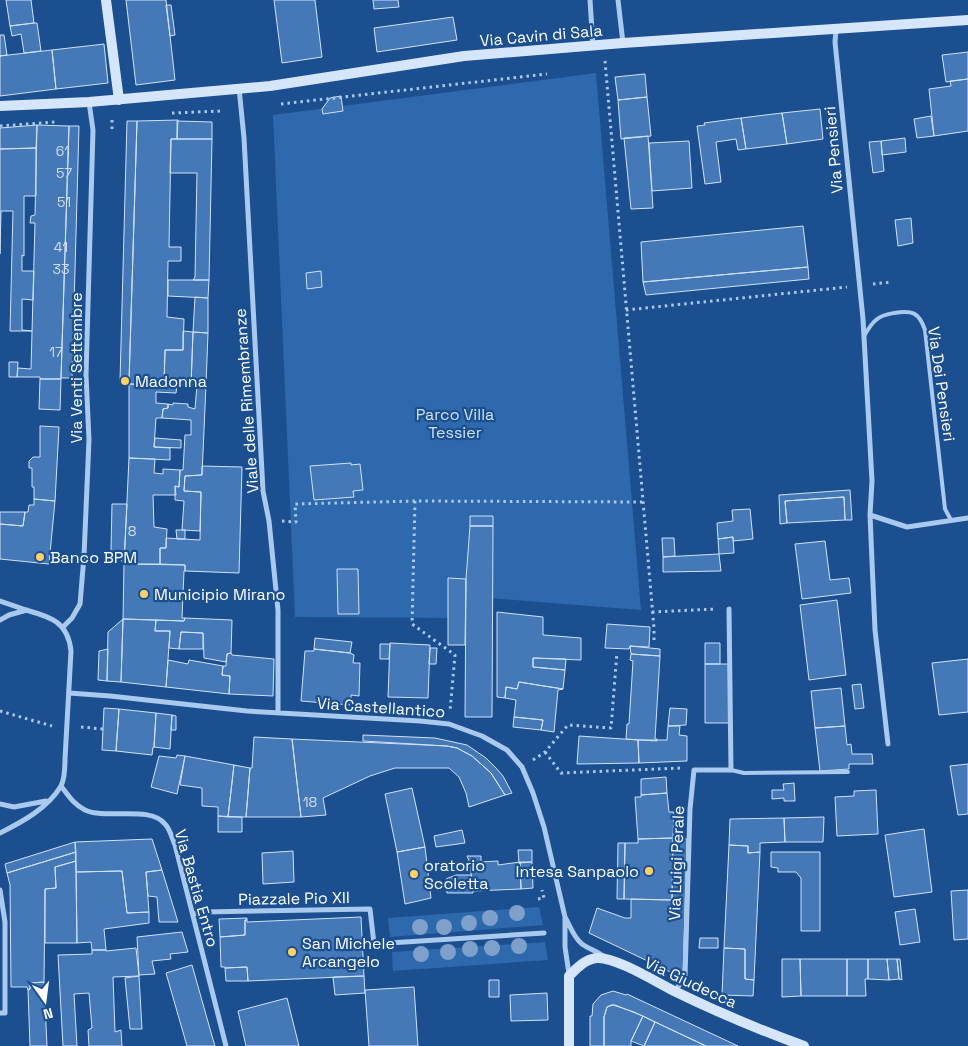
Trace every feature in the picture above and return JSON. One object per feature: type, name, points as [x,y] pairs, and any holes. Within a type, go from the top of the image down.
[{"type":"main road","points":[[106,0],[119,100]]},
{"type":"main road","name":"Via Cavin di Sala","points":[[0,106],[119,100],[270,86],[464,56],[623,43],[968,20]]},
{"type":"main road","points":[[569,1046],[569,976],[584,962],[597,958],[607,959]]},
{"type":"main road","name":"Via Giudecca","points":[[607,959],[758,1029],[804,1046]]},
{"type":"street","points":[[590,0],[599,45]]},
{"type":"street","points":[[618,0],[623,43]]},
{"type":"street","name":"Via Pensieri","points":[[836,29],[859,286]]},
{"type":"street","name":"Viale delle Rimembranze","points":[[238,88],[244,138],[263,491],[269,521],[278,610],[278,712]]},
{"type":"street","name":"Via Venti Settembre","points":[[63,627],[72,618],[80,604],[85,547],[89,440],[86,375],[93,130],[89,102]]},
{"type":"street","points":[[859,286],[864,336],[872,481],[870,515],[875,630],[888,744]]},
{"type":"street","points":[[870,515],[907,526],[968,518]]},
{"type":"street","points":[[0,601],[43,614],[55,620],[63,627],[70,643],[64,776],[61,786],[34,815],[0,833]]},
{"type":"street","points":[[694,770],[731,770],[729,608]]},
{"type":"street","points":[[0,620],[28,610]]},
{"type":"street","name":"Via Castellantico","points":[[69,693],[248,711],[449,724],[482,736],[508,750],[522,768],[544,826],[564,917],[565,947],[569,976]]},
{"type":"street","name":"Via Luigi Perale","points":[[674,991],[685,977],[690,809],[694,770]]},
{"type":"street","name":"Via Bastia Entro","points":[[61,786],[75,803],[86,811],[99,814],[145,815],[164,822],[175,845],[226,1046]]},
{"type":"street","points":[[0,804],[14,807],[48,801]]},
{"type":"street","points":[[0,890],[6,922],[4,1012],[0,1013]]},
{"type":"street","name":"Piazzale Pio XII","points":[[193,914],[203,912],[370,909],[374,944],[544,933]]},
{"type":"street","name":"Via Castellantico","points":[[564,917],[583,945],[607,959]]},
{"type":"lane","name":"Via Dei Pensieri","points":[[864,336],[877,318],[884,315],[905,311],[913,312],[922,322],[925,330],[946,509],[951,520]]},
{"type":"lane","points":[[731,770],[744,773],[848,772]]},
{"type":"path","points":[[599,45],[626,310],[654,643]]},
{"type":"path","points":[[281,104],[547,74]]},
{"type":"path","points":[[172,113],[222,111]]},
{"type":"path","points":[[112,116],[112,129]]},
{"type":"path","points":[[0,126],[59,122]]},
{"type":"path","points":[[626,310],[892,282]]},
{"type":"path","points":[[269,521],[296,522],[295,504],[415,501],[642,502]]},
{"type":"path","points":[[415,501],[412,624],[454,655],[449,724]]},
{"type":"path","points":[[652,612],[729,608]]},
{"type":"path","points":[[522,768],[545,752],[568,725],[611,728],[617,652]]},
{"type":"path","points":[[0,711],[52,726]]},
{"type":"path","points":[[82,727],[103,729]]},
{"type":"path","points":[[545,752],[561,773],[677,768],[694,770]]},
{"type":"path","points":[[538,899],[544,898]]},
{"type":"green space","name":"Parco Villa Tessier","points":[[596,73],[641,610],[464,596],[461,618],[295,617],[273,115]]},
{"type":"green space","points":[[539,907],[543,925],[390,937],[388,918]]},
{"type":"green space","points":[[545,942],[548,960],[393,971],[392,952]]},
{"type":"building","points":[[6,0],[31,0],[34,23],[10,26]]},
{"type":"building","points":[[126,0],[166,0],[175,80],[136,85]]},
{"type":"building","points":[[274,0],[315,0],[322,57],[282,63]]},
{"type":"building","points":[[373,0],[398,0],[399,7],[374,9]]},
{"type":"building","points":[[166,5],[171,5],[175,35],[170,36]]},
{"type":"building","points":[[453,17],[457,40],[377,52],[374,28]]},
{"type":"building","points":[[37,23],[41,51],[24,53],[21,34],[12,36],[10,26]]},
{"type":"building","points":[[0,35],[4,35],[7,55],[0,56]]},
{"type":"building","points":[[104,44],[108,83],[56,89],[52,50]]},
{"type":"building","points":[[52,50],[56,89],[0,96],[0,56]]},
{"type":"building","points":[[968,52],[968,79],[946,82],[942,55]]},
{"type":"building","points":[[645,74],[647,97],[618,100],[615,77]]},
{"type":"building","points":[[968,79],[968,131],[934,136],[929,89],[951,86],[950,81]]},
{"type":"building","points":[[341,96],[343,111],[323,114],[322,109],[330,98]]},
{"type":"building","points":[[647,97],[651,136],[621,139],[618,100]]},
{"type":"building","points":[[820,109],[823,139],[787,144],[782,113]]},
{"type":"building","points":[[782,113],[787,144],[746,149],[741,118]]},
{"type":"building","points":[[931,116],[934,136],[917,138],[914,119]]},
{"type":"building","points":[[741,118],[746,149],[738,150],[736,139],[716,142],[721,182],[705,184],[697,126],[705,125],[704,123]]},
{"type":"building","points":[[178,120],[177,139],[171,139],[169,247],[181,247],[181,261],[168,261],[167,317],[184,319],[183,350],[165,350],[164,385],[129,384],[137,121]]},
{"type":"building","points":[[127,121],[137,121],[129,381],[120,381]]},
{"type":"building","points":[[177,121],[212,122],[212,139],[177,139]]},
{"type":"building","points":[[37,125],[69,126],[61,379],[17,377],[18,368],[31,369],[35,223],[30,223],[31,216],[35,215]]},
{"type":"building","points":[[37,125],[36,148],[0,149],[0,128]]},
{"type":"building","points":[[69,126],[79,126],[72,378],[61,378]]},
{"type":"building","points":[[648,136],[653,208],[631,209],[624,138]]},
{"type":"building","points":[[905,138],[906,152],[882,155],[881,141]]},
{"type":"building","points":[[171,139],[212,139],[209,280],[193,280],[195,277],[197,173],[170,173]]},
{"type":"building","points":[[689,141],[692,188],[652,191],[649,143]]},
{"type":"building","points":[[881,141],[884,171],[873,173],[869,142]]},
{"type":"building","points":[[36,148],[36,196],[24,196],[24,256],[22,255],[22,271],[34,271],[33,300],[22,299],[22,330],[32,331],[10,331],[13,211],[1,211],[0,254],[0,149]]},
{"type":"building","points":[[911,218],[913,243],[898,246],[895,220]]},
{"type":"building","points":[[803,226],[808,267],[643,282],[641,242]]},
{"type":"building","points":[[808,267],[809,279],[646,295],[643,282]]},
{"type":"building","points":[[321,271],[322,287],[307,289],[306,273]]},
{"type":"building","points":[[168,280],[209,280],[208,298],[168,296]]},
{"type":"building","points":[[195,297],[208,298],[208,333],[193,332]]},
{"type":"building","points":[[183,331],[193,332],[191,385],[164,385],[165,350],[183,350]]},
{"type":"building","points":[[193,332],[208,333],[206,385],[191,385]]},
{"type":"building","points":[[9,362],[18,362],[17,377],[9,377]]},
{"type":"building","points":[[40,379],[61,379],[60,410],[39,409]]},
{"type":"building","points":[[129,384],[177,386],[176,393],[156,392],[156,403],[168,404],[168,408],[163,409],[162,418],[156,418],[154,447],[170,448],[170,460],[129,458]]},
{"type":"building","points":[[197,385],[206,385],[202,475],[185,476],[184,491],[201,492],[200,531],[182,530],[184,501],[175,500],[175,486],[179,487],[180,470],[183,470],[185,435],[191,435],[191,420],[162,418],[163,409],[168,408],[168,404],[188,404],[188,407],[195,409]]},
{"type":"building","points":[[40,426],[59,427],[55,501],[34,499],[32,468],[29,468],[29,461],[33,457],[40,457]]},
{"type":"building","points":[[155,438],[181,440],[181,448],[154,447]]},
{"type":"building","points":[[129,458],[155,459],[154,473],[163,474],[163,469],[180,470],[179,487],[175,486],[176,495],[153,495],[154,527],[167,529],[166,548],[160,548],[160,564],[124,564]]},
{"type":"building","points":[[351,463],[351,465],[360,464],[363,490],[353,491],[354,497],[314,500],[310,466]]},
{"type":"building","points":[[202,466],[242,467],[239,573],[185,571],[185,565],[160,564],[160,548],[166,548],[166,538],[200,540],[201,492],[184,491],[185,476],[202,475]]},
{"type":"building","points":[[850,490],[852,520],[845,520],[844,497],[785,501],[787,523],[780,524],[779,495]]},
{"type":"building","points":[[844,497],[845,520],[787,523],[785,501]]},
{"type":"building","points":[[34,499],[55,501],[49,564],[0,559],[0,524],[23,526],[25,512],[28,512],[29,505],[34,505]]},
{"type":"building","points":[[112,504],[127,504],[124,563],[111,551]]},
{"type":"building","points":[[750,509],[753,539],[733,541],[733,537],[718,539],[717,523],[733,521],[732,510]]},
{"type":"building","points":[[0,512],[25,512],[23,526],[0,524]]},
{"type":"building","points":[[470,516],[493,516],[493,526],[470,526]]},
{"type":"building","points":[[470,526],[493,526],[492,717],[465,717],[466,579]]},
{"type":"building","points":[[176,530],[185,530],[185,539],[177,539]]},
{"type":"building","points":[[733,537],[734,553],[719,554],[718,539]]},
{"type":"building","points":[[662,538],[674,538],[675,556],[663,557]]},
{"type":"building","points":[[825,541],[830,580],[849,578],[851,593],[802,599],[795,544]]},
{"type":"building","points":[[719,554],[721,571],[663,572],[663,557]]},
{"type":"building","points":[[124,564],[185,565],[182,618],[185,618],[184,621],[123,619]]},
{"type":"building","points":[[337,569],[358,569],[359,614],[338,614]]},
{"type":"building","points":[[448,578],[466,579],[465,645],[448,645]]},
{"type":"building","points":[[837,600],[846,675],[809,680],[800,605]]},
{"type":"building","points":[[497,612],[543,617],[543,635],[581,638],[581,660],[533,658],[533,667],[565,670],[563,689],[519,682],[517,689],[506,687],[505,698],[497,697]]},
{"type":"building","points":[[185,618],[232,620],[231,653],[227,654],[226,662],[204,658],[203,633],[181,632],[179,649],[169,648],[170,631],[155,631],[156,620],[184,621]]},
{"type":"building","points":[[123,619],[121,682],[107,681],[108,632]]},
{"type":"building","points":[[123,619],[156,620],[155,631],[170,631],[166,687],[121,682]]},
{"type":"building","points":[[607,624],[650,627],[649,647],[630,646],[629,649],[605,648]]},
{"type":"building","points":[[181,632],[203,633],[203,649],[179,649]]},
{"type":"building","points":[[315,638],[352,642],[350,653],[314,649]]},
{"type":"building","points":[[390,643],[430,645],[428,698],[388,697]]},
{"type":"building","points":[[705,643],[720,643],[720,664],[705,664]]},
{"type":"building","points":[[380,644],[390,644],[389,659],[380,659]]},
{"type":"building","points":[[630,646],[660,649],[660,656],[631,654]]},
{"type":"building","points":[[430,648],[437,648],[436,664],[429,664]]},
{"type":"building","points":[[108,649],[107,681],[98,680],[99,651]]},
{"type":"building","points":[[314,649],[350,653],[354,655],[353,663],[360,663],[359,696],[351,695],[351,705],[301,701],[305,651],[314,651]]},
{"type":"building","points":[[231,653],[232,655],[274,659],[273,696],[229,694],[230,676],[222,675],[223,666],[226,666],[227,654]]},
{"type":"building","points":[[631,654],[660,656],[655,739],[657,741],[626,739],[627,724],[629,724],[633,661],[630,660]]},
{"type":"building","points":[[533,658],[566,659],[565,670],[533,667]]},
{"type":"building","points":[[968,659],[968,712],[939,715],[932,663]]},
{"type":"building","points":[[168,660],[188,664],[189,660],[223,666],[222,675],[230,676],[229,694],[166,687]]},
{"type":"building","points":[[705,664],[729,664],[729,723],[705,723]]},
{"type":"building","points":[[519,682],[563,689],[558,690],[554,732],[541,730],[543,720],[514,717],[516,700],[505,698],[506,687],[517,689]]},
{"type":"building","points":[[861,684],[864,708],[855,709],[852,685]]},
{"type":"building","points":[[841,688],[845,726],[815,728],[811,691]]},
{"type":"building","points":[[104,708],[119,709],[116,751],[102,750]]},
{"type":"building","points":[[670,708],[687,709],[686,725],[668,726]]},
{"type":"building","points":[[119,709],[156,713],[152,755],[116,751]]},
{"type":"building","points":[[156,713],[172,715],[170,749],[154,747]]},
{"type":"building","points":[[172,715],[176,716],[176,730],[171,730]]},
{"type":"building","points":[[514,717],[543,720],[541,730],[513,727]]},
{"type":"building","points":[[668,726],[680,726],[679,735],[687,736],[687,761],[639,763],[638,740],[667,740]]},
{"type":"building","points":[[845,726],[847,745],[851,744],[852,754],[872,754],[873,764],[849,764],[849,769],[820,771],[815,728]]},
{"type":"building","points":[[363,735],[435,738],[467,745],[486,758],[496,768],[503,776],[512,793],[505,795],[491,773],[472,756],[457,748],[363,741]]},
{"type":"building","points":[[579,736],[638,740],[639,763],[577,764]]},
{"type":"building","points":[[254,737],[292,739],[301,817],[246,817]]},
{"type":"building","points":[[292,739],[457,748],[472,756],[491,773],[505,795],[469,807],[466,793],[459,777],[449,768],[395,768],[370,776],[323,798],[326,815],[301,817]]},
{"type":"building","points":[[177,755],[185,756],[177,794],[151,787],[159,756],[176,758]]},
{"type":"building","points":[[185,756],[234,765],[228,817],[218,816],[218,807],[202,806],[202,788],[180,785]]},
{"type":"building","points":[[968,764],[968,814],[958,815],[950,766]]},
{"type":"building","points":[[234,765],[250,768],[246,817],[228,817]]},
{"type":"building","points":[[666,777],[667,793],[641,795],[641,779]]},
{"type":"building","points":[[794,783],[795,801],[784,801],[784,798],[772,799],[772,790],[784,790],[783,784]]},
{"type":"building","points":[[412,788],[425,847],[397,852],[385,794]]},
{"type":"building","points":[[876,790],[878,834],[837,836],[835,797],[854,796],[854,791]]},
{"type":"building","points":[[667,793],[669,812],[674,812],[673,838],[638,839],[635,797]]},
{"type":"building","points":[[218,816],[242,817],[242,832],[218,832]]},
{"type":"building","points":[[824,817],[823,842],[785,842],[784,818]]},
{"type":"building","points":[[784,818],[785,842],[760,843],[760,852],[748,853],[748,846],[729,845],[730,819]]},
{"type":"building","points":[[924,829],[932,892],[894,897],[885,835]]},
{"type":"building","points":[[462,830],[465,843],[436,847],[434,836]]},
{"type":"building","points":[[673,838],[687,839],[683,977],[589,933],[597,908],[625,918],[631,918],[631,899],[672,900]]},
{"type":"building","name":"Intesa Sanpaolo","points":[[673,838],[672,900],[624,899],[625,843],[638,843],[638,839]]},
{"type":"building","points":[[152,839],[162,870],[146,872],[149,912],[127,913],[122,871],[76,872],[75,842]]},
{"type":"building","points":[[75,842],[76,852],[7,873],[5,864]]},
{"type":"building","points":[[618,843],[625,843],[624,899],[617,899]]},
{"type":"building","points":[[729,845],[748,846],[748,853],[760,852],[754,980],[745,979],[745,949],[724,948]]},
{"type":"building","name":"oratorio Scoletta","points":[[425,847],[431,898],[405,904],[397,852]]},
{"type":"building","points":[[518,850],[532,850],[532,862],[519,863]]},
{"type":"building","points":[[293,851],[294,882],[263,884],[262,853]]},
{"type":"building","points":[[76,852],[76,861],[55,867],[56,888],[45,889],[44,982],[30,983],[30,989],[28,990],[27,987],[11,987],[10,885],[7,873]]},
{"type":"building","points":[[771,852],[820,852],[820,931],[801,931],[801,878],[796,872],[778,872],[778,868],[771,867]]},
{"type":"building","points":[[467,856],[481,856],[481,862],[498,861],[498,865],[520,862],[521,889],[473,891],[470,863]]},
{"type":"building","points":[[76,861],[77,943],[45,943],[45,889],[56,888],[55,867]]},
{"type":"building","points":[[520,862],[532,862],[533,888],[521,889]]},
{"type":"building","points":[[162,870],[178,922],[159,922],[157,897],[148,896],[146,872]]},
{"type":"building","points":[[122,871],[127,913],[149,912],[149,923],[104,929],[106,950],[92,950],[91,942],[77,943],[76,872]]},
{"type":"building","points":[[456,875],[471,875],[473,893],[447,893],[446,879]]},
{"type":"building","points":[[968,890],[968,939],[954,940],[951,891]]},
{"type":"building","points":[[915,909],[920,942],[900,945],[895,912]]},
{"type":"building","name":"San Michele Arcangelo","points":[[361,917],[364,976],[248,981],[247,967],[221,967],[220,937],[245,935],[245,920],[247,922]]},
{"type":"building","points":[[247,918],[245,920],[245,935],[220,937],[219,919]]},
{"type":"building","points":[[182,932],[188,952],[170,954],[171,959],[152,961],[155,974],[139,975],[137,937]]},
{"type":"building","points":[[700,938],[718,938],[718,948],[699,948]]},
{"type":"building","points":[[136,948],[139,976],[113,977],[115,1032],[121,1030],[122,1046],[89,1046],[88,1030],[92,1028],[89,993],[74,994],[77,1046],[63,1046],[58,955],[92,954],[92,950],[106,951]]},
{"type":"building","points":[[724,948],[745,949],[745,979],[754,980],[753,996],[722,995]]},
{"type":"building","points":[[782,959],[800,959],[801,996],[782,997]]},
{"type":"building","points":[[800,959],[847,959],[847,996],[801,996]]},
{"type":"building","points":[[847,959],[868,959],[868,979],[865,979],[866,996],[847,996]]},
{"type":"building","points":[[868,959],[887,959],[889,980],[868,979]]},
{"type":"building","points":[[887,959],[897,959],[899,979],[889,980]]},
{"type":"building","points":[[897,959],[900,959],[902,980],[899,979]]},
{"type":"building","points":[[192,965],[215,1046],[187,1046],[166,973]]},
{"type":"building","points":[[247,967],[248,981],[226,981],[225,968]]},
{"type":"building","points":[[139,976],[142,1029],[130,1029],[125,978]]},
{"type":"building","points":[[364,976],[365,993],[335,995],[333,977]]},
{"type":"building","points":[[489,980],[499,980],[499,997],[489,997]]},
{"type":"building","points":[[44,982],[47,1046],[30,1046],[28,990],[30,989],[30,983]]},
{"type":"building","points":[[414,987],[418,1046],[369,1046],[365,990]]},
{"type":"building","points":[[613,991],[627,994],[738,1046],[706,1046],[634,1012],[613,1005],[607,1007],[604,1017],[604,1046],[590,1046],[590,1016],[592,1016],[593,1004],[601,995]]},
{"type":"building","points":[[547,993],[548,1020],[511,1021],[510,995]]},
{"type":"building","points":[[287,998],[299,1046],[246,1046],[238,1011]]},
{"type":"building","points":[[611,1005],[643,1016],[631,1041],[631,1046],[604,1046],[604,1017],[607,1007]]},
{"type":"building","points":[[643,1016],[655,1022],[644,1046],[631,1041]]},
{"type":"building","points":[[655,1022],[706,1046],[644,1046]]},
{"type":"place","name":"Madonna","points":[[125,381]]},
{"type":"place","name":"Banco BPM","points":[[40,557]]},
{"type":"place","name":"Municipio Mirano","points":[[144,594]]},
{"type":"place","name":"Intesa Sanpaolo","points":[[649,871]]},
{"type":"place","name":"oratorio Scoletta","points":[[414,874]]},
{"type":"place","name":"San Michele Arcangelo","points":[[292,952]]}]
